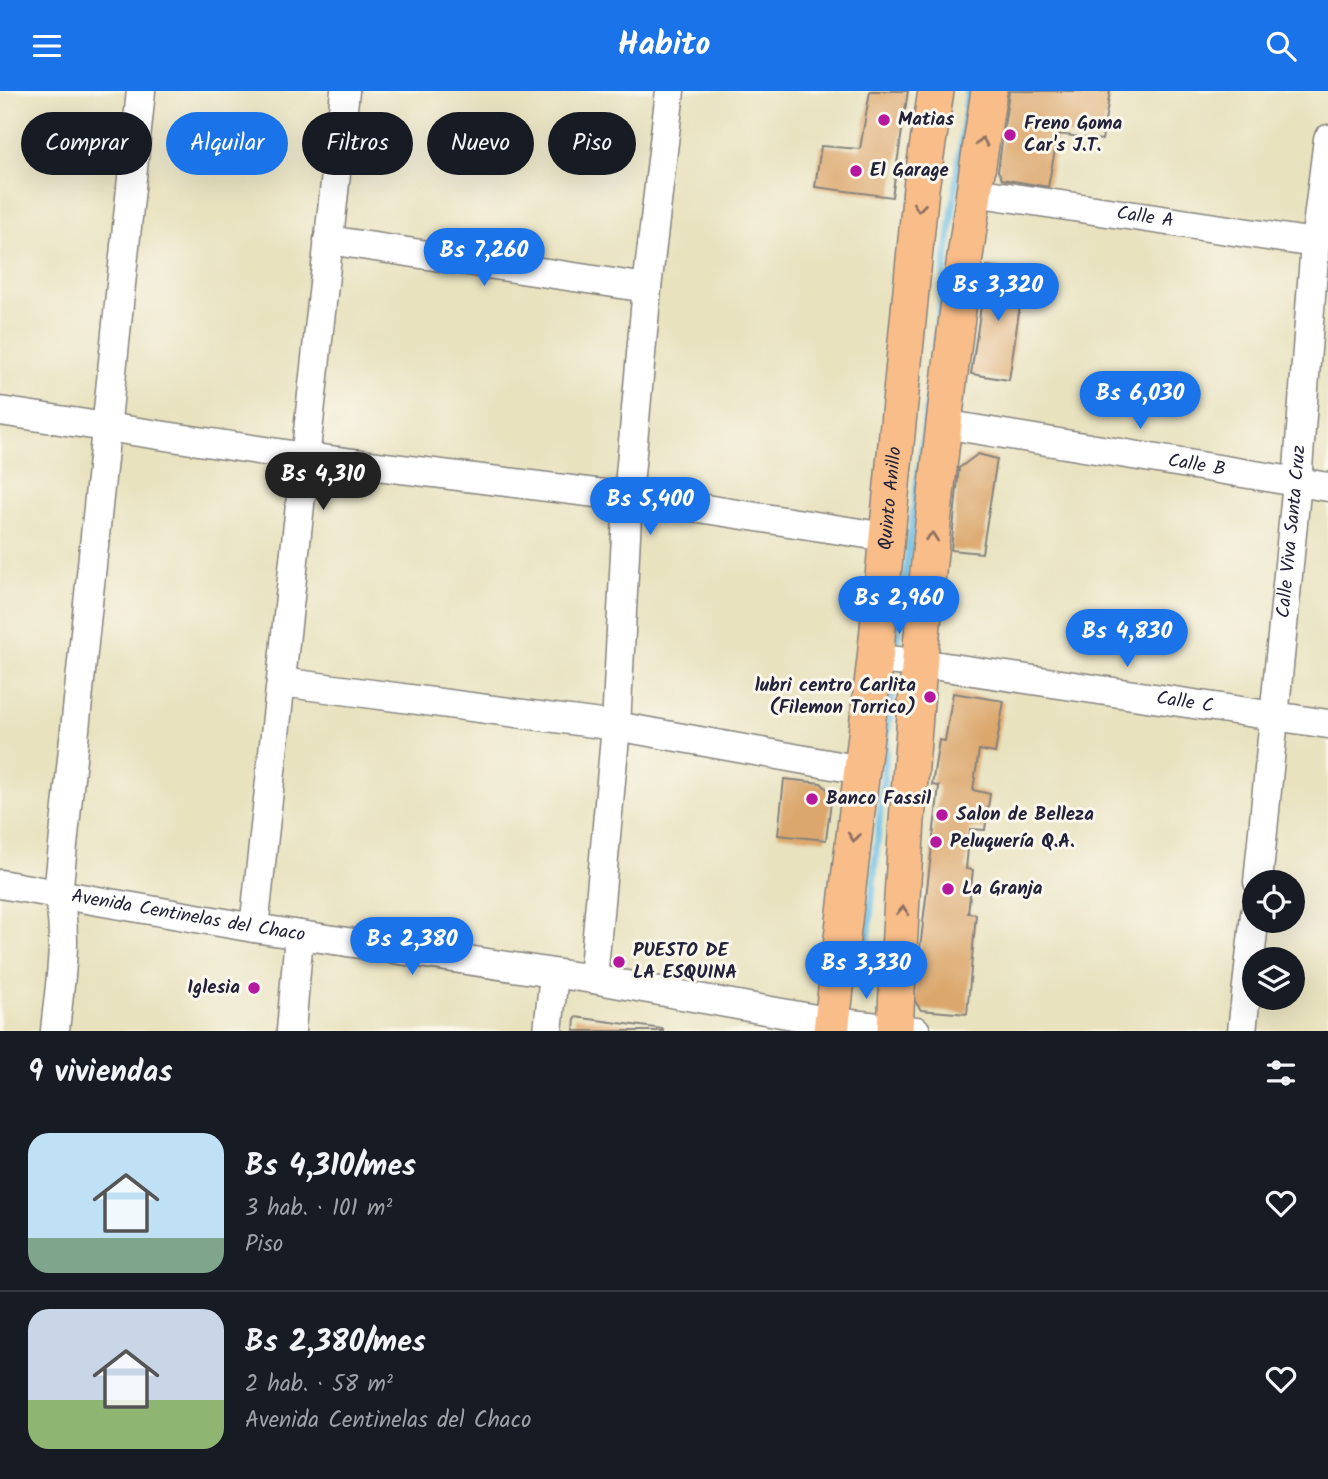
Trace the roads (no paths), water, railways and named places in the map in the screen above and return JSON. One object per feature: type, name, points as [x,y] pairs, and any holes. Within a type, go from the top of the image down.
[{"type":"main road","name":"Quinto Anillo","points":[[832,1026],[875,659],[920,188],[936,91]]},
{"type":"main road","points":[[902,1030],[919,663],[943,424],[989,91]]},
{"type":"street","points":[[55,1031],[63,933],[63,914],[58,894],[141,91]]},
{"type":"street","points":[[254,928],[345,91]]},
{"type":"street","points":[[593,979],[616,726],[628,497],[670,91]]},
{"type":"street","name":"Calle Viva Santa Cruz","points":[[1259,870],[1297,482],[1315,243],[1328,147]]},
{"type":"street","name":"Calle A","points":[[974,192],[1315,243]]},
{"type":"street","points":[[328,240],[648,288]]},
{"type":"street","points":[[0,411],[304,457],[628,497],[886,537]]},
{"type":"street","name":"Calle B","points":[[943,424],[1328,487]]},
{"type":"street","name":"Calle C","points":[[875,659],[919,663],[1328,724]]},
{"type":"street","points":[[281,682],[616,726],[862,770]]},
{"type":"street","name":"Avenida Centinelas del Chaco","points":[[0,884],[254,928],[593,979],[832,1026],[902,1030]]},
{"type":"street","points":[[1242,1031],[1253,933]]},
{"type":"street","points":[[291,1031],[299,935]]},
{"type":"street","points":[[548,1031],[554,974]]},
{"type":"waterway","points":[[897,642],[968,91]]},
{"type":"waterway","points":[[863,991],[893,678]]},
{"type":"place","name":"Matias","points":[[884,120]]},
{"type":"place","name":"Freno Goma Car's J.T.","points":[[1010,135]]},
{"type":"place","name":"El Garage","points":[[856,171]]},
{"type":"place","name":"lubri centro Carlita (Filemon Torrico)","points":[[930,697]]},
{"type":"place","name":"Banco Fassil","points":[[812,799]]},
{"type":"place","name":"Salon de Belleza","points":[[942,815]]},
{"type":"place","name":"Peluquería Q.A.","points":[[936,842]]},
{"type":"place","name":"La Granja","points":[[948,889]]},
{"type":"place","name":"PUESTO DE LA ESQUINA","points":[[619,962]]},
{"type":"place","name":"Iglesia","points":[[254,988]]}]
